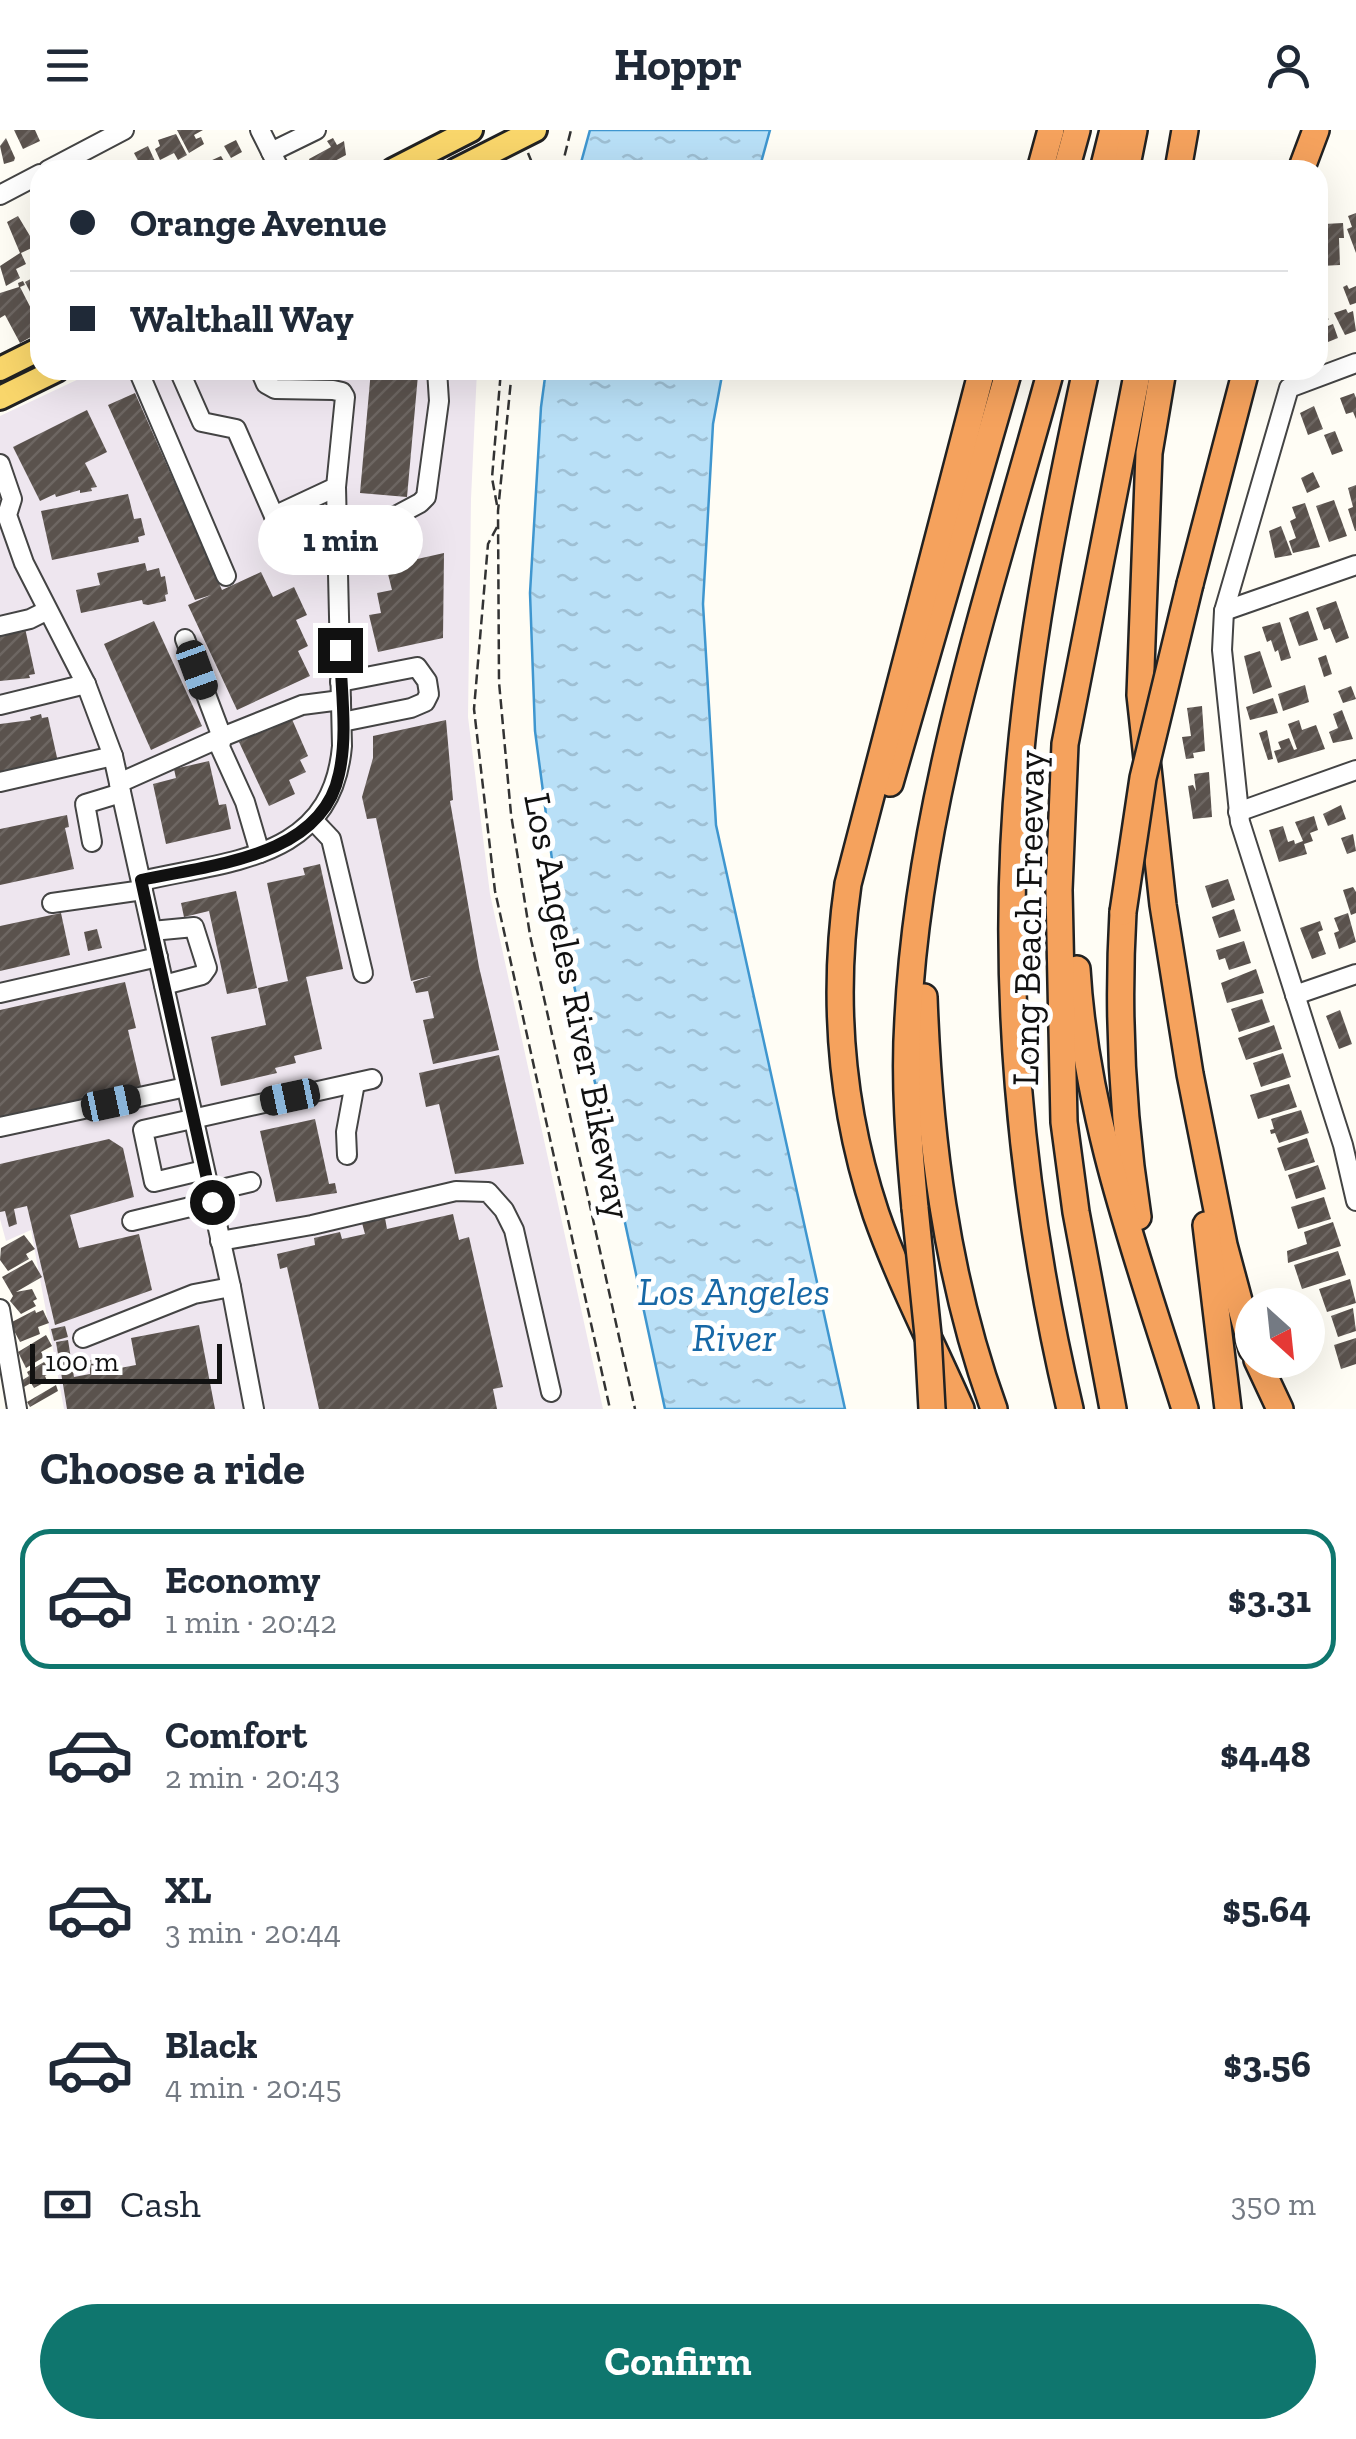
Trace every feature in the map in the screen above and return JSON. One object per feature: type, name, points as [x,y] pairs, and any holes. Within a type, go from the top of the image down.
[{"type":"highway","points":[[1043,160],[1052,130]]},
{"type":"highway","points":[[1069,160],[1077,130]]},
{"type":"highway","points":[[1105,160],[1112,130]]},
{"type":"highway","points":[[1128,160],[1134,130]]},
{"type":"highway","points":[[1180,160],[1186,130]]},
{"type":"highway","points":[[1191,160],[1195,130]]},
{"type":"highway","points":[[1305,160],[1316,130]]},
{"type":"highway","points":[[961,1409],[878,1218],[851,1122],[838,1007],[848,884],[979,380]]},
{"type":"highway","points":[[843,1048],[856,932],[873,841],[1006,380]]},
{"type":"highway","points":[[932,1409],[909,1138],[908,1019],[930,834],[946,761],[1048,380]]},
{"type":"highway","name":"Long Beach Freeway","points":[[1070,1409],[1037,1243],[1024,1147],[1013,958],[1014,848],[1021,747],[1040,595],[1084,380]]},
{"type":"highway","name":"Long Beach Freeway","points":[[1113,1409],[1076,1212],[1064,1122],[1059,890],[1064,744],[1136,380]]},
{"type":"highway","points":[[1161,380],[1149,453],[1140,695],[1163,905],[1190,1074],[1236,1288]]},
{"type":"highway","points":[[1166,1350],[1139,1223],[1126,1131],[1119,1019],[1124,912],[1140,791],[1243,380]]},
{"type":"highway","points":[[1059,890],[1076,957],[1080,1012],[1105,1154],[1185,1409]]},
{"type":"highway","points":[[921,906],[930,1110],[942,1204],[958,1288],[994,1409]]},
{"type":"highway","points":[[1190,1074],[1228,1409]]},
{"type":"highway","points":[[1265,1378],[1280,1409]]},
{"type":"main road","points":[[412,160],[471,130]]},
{"type":"main road","points":[[476,160],[534,130]]},
{"type":"main road","points":[[0,368],[30,354]]},
{"type":"main road","points":[[0,398],[37,380]]},
{"type":"street","points":[[67,160],[124,130]]},
{"type":"street","points":[[260,130],[275,160]]},
{"type":"street","points":[[271,152],[316,130]]},
{"type":"street","points":[[0,195],[30,179]]},
{"type":"street","points":[[1328,373],[1356,362]]},
{"type":"street","points":[[142,380],[226,576]]},
{"type":"street","points":[[183,380],[202,422],[236,430],[284,540],[337,555]]},
{"type":"street","points":[[52,902],[142,886],[260,853],[286,842],[313,820],[336,786],[342,722],[336,487],[345,397],[342,392],[275,389],[264,380]]},
{"type":"street","points":[[337,555],[426,497],[439,401],[438,380]]},
{"type":"street","points":[[1309,380],[1288,388],[1224,611],[1222,650],[1238,812],[1343,1145],[1356,1201]]},
{"type":"street","points":[[0,464],[12,498],[4,512],[8,540],[86,684],[113,756],[254,1409]]},
{"type":"street","points":[[274,516],[336,487]]},
{"type":"street","points":[[1224,611],[1356,565]]},
{"type":"street","points":[[0,626],[46,611]]},
{"type":"street","points":[[185,638],[260,853]]},
{"type":"street","points":[[92,842],[85,804],[222,737],[302,704],[416,667],[423,671],[429,694],[424,702],[342,722]]},
{"type":"street","points":[[0,705],[86,684]]},
{"type":"street","points":[[0,782],[113,756]]},
{"type":"street","points":[[1238,812],[1356,770]]},
{"type":"street","points":[[313,820],[330,839],[363,973]]},
{"type":"street","points":[[152,931],[194,927],[207,968],[202,976],[164,985]]},
{"type":"street","points":[[0,993],[158,957]]},
{"type":"street","points":[[1295,995],[1356,974]]},
{"type":"street","points":[[204,1170],[154,1182],[143,1130],[364,1081],[346,1132],[346,1155]]},
{"type":"street","points":[[0,1127],[186,1086]]},
{"type":"street","points":[[132,1221],[251,1182]]},
{"type":"street","points":[[220,1241],[312,1225],[456,1191],[488,1192],[504,1210],[514,1230],[551,1392]]},
{"type":"street","points":[[83,1338],[194,1294],[230,1287]]},
{"type":"street","points":[[0,1314],[17,1409]]},
{"type":"path","points":[[564,160],[571,130]]},
{"type":"path","points":[[498,512],[492,478],[499,380]]},
{"type":"path","name":"Los Angeles River Bikeway","points":[[511,380],[498,512],[500,682],[517,848],[530,935],[635,1409]]},
{"type":"path","points":[[498,524],[488,544],[474,709],[495,891],[610,1409]]},
{"type":"shaded area","points":[[77,380],[477,380],[468,717],[490,894],[603,1409],[64,1409],[31,1230],[6,1241],[0,1219],[0,416]]},
{"type":"water","points":[[590,130],[770,130],[762,160],[582,160]]},
{"type":"water","name":"Los Angeles River","points":[[545,380],[721,380],[713,424],[703,604],[716,825],[845,1409],[665,1409],[560,920],[535,731],[530,593]]},
{"type":"building","points":[[14,130],[35,130],[40,141],[23,149]]},
{"type":"building","points":[[177,130],[203,130],[194,135],[196,139],[201,137],[204,144],[189,153]]},
{"type":"building","points":[[176,134],[187,155],[178,160],[174,153],[160,160],[155,149],[160,146],[158,140]]},
{"type":"building","points":[[6,138],[15,158],[4,164],[0,146]]},
{"type":"building","points":[[333,138],[337,145],[344,141],[346,155],[337,160],[309,160],[331,147],[327,141]]},
{"type":"building","points":[[236,140],[242,152],[231,158],[224,146]]},
{"type":"building","points":[[148,146],[154,160],[138,160],[134,153]]},
{"type":"building","points":[[1356,213],[1356,253],[1347,229],[1352,227],[1348,216]]},
{"type":"building","points":[[18,216],[30,236],[30,249],[21,253],[26,264],[16,269],[20,278],[6,286],[0,266],[20,253],[7,222]]},
{"type":"building","points":[[1343,223],[1340,265],[1328,266],[1328,224]]},
{"type":"building","points":[[23,281],[25,285],[20,287],[30,306],[30,338],[20,343],[5,315],[0,318],[0,293],[19,287],[18,283]]},
{"type":"building","points":[[1347,285],[1349,289],[1356,286],[1356,303],[1350,305],[1343,287]]},
{"type":"building","points":[[1346,309],[1348,313],[1353,311],[1356,331],[1345,335],[1334,313]]},
{"type":"building","points":[[1333,324],[1338,338],[1328,342],[1328,326]]},
{"type":"building","points":[[370,380],[418,380],[407,497],[360,493]]},
{"type":"building","points":[[135,393],[222,590],[261,572],[273,597],[294,587],[307,615],[296,620],[308,646],[298,651],[310,676],[237,710],[188,605],[211,595],[195,600],[108,405]]},
{"type":"building","points":[[1354,393],[1356,419],[1353,412],[1346,414],[1340,398]]},
{"type":"building","points":[[1314,406],[1323,429],[1308,435],[1300,413]]},
{"type":"building","points":[[87,410],[107,452],[85,463],[97,487],[56,497],[55,494],[40,501],[13,447]]},
{"type":"building","points":[[1335,431],[1343,451],[1332,455],[1324,435]]},
{"type":"building","points":[[1313,472],[1320,487],[1307,493],[1301,478]]},
{"type":"building","points":[[1356,485],[1355,531],[1348,509],[1353,507],[1348,488]]},
{"type":"building","points":[[128,494],[134,519],[141,518],[145,535],[138,537],[139,542],[52,560],[41,511]]},
{"type":"building","points":[[1334,500],[1347,536],[1329,542],[1316,506]]},
{"type":"building","points":[[1305,503],[1320,547],[1293,553],[1289,541],[1296,538],[1290,521],[1296,518],[1292,507]]},
{"type":"building","points":[[1281,526],[1292,555],[1275,558],[1269,531]]},
{"type":"building","points":[[444,553],[443,638],[378,652],[369,615],[381,613],[377,593],[392,590],[386,566]]},
{"type":"building","points":[[145,563],[147,571],[159,568],[161,577],[165,576],[166,601],[148,605],[142,600],[81,613],[76,590],[100,585],[97,573]]},
{"type":"building","points":[[1336,601],[1349,638],[1336,643],[1330,628],[1324,630],[1316,608]]},
{"type":"building","points":[[1308,611],[1318,640],[1299,646],[1289,618]]},
{"type":"building","points":[[154,621],[202,726],[151,750],[104,644]]},
{"type":"building","points":[[1280,622],[1291,658],[1281,661],[1262,627]]},
{"type":"building","points":[[25,628],[35,674],[0,681],[0,634]]},
{"type":"building","points":[[1260,651],[1272,687],[1253,694],[1244,656]]},
{"type":"building","points":[[1326,655],[1332,674],[1324,677],[1318,658]]},
{"type":"building","points":[[1305,685],[1309,702],[1283,711],[1278,694]]},
{"type":"building","points":[[1351,686],[1356,699],[1343,703],[1338,691]]},
{"type":"building","points":[[1273,698],[1278,713],[1250,720],[1246,707]]},
{"type":"building","points":[[1202,706],[1205,751],[1186,759],[1182,737],[1191,736],[1187,708]]},
{"type":"building","points":[[1342,710],[1353,739],[1333,743],[1329,732],[1338,728],[1333,714]]},
{"type":"building","points":[[41,714],[42,718],[48,717],[58,762],[0,775],[0,724],[31,720],[30,717]]},
{"type":"building","points":[[291,717],[308,756],[300,760],[306,772],[289,780],[295,794],[269,806],[239,742]]},
{"type":"building","points":[[446,720],[453,800],[450,801],[479,967],[499,1050],[433,1064],[423,1020],[434,1018],[428,991],[416,993],[413,982],[431,976],[411,981],[376,818],[367,819],[362,797],[373,758],[373,736]]},
{"type":"building","points":[[1299,720],[1302,730],[1316,725],[1325,749],[1278,763],[1274,751],[1281,749],[1278,742],[1289,738],[1294,750],[1297,749],[1288,724]]},
{"type":"building","points":[[1267,730],[1273,759],[1268,760],[1259,733]]},
{"type":"building","points":[[209,761],[219,805],[226,804],[231,829],[166,844],[153,784],[176,778],[174,769]]},
{"type":"building","points":[[1209,772],[1212,817],[1193,819],[1188,786],[1193,785],[1196,791],[1194,774]]},
{"type":"building","points":[[1341,805],[1346,819],[1328,826],[1323,814]]},
{"type":"building","points":[[67,815],[69,827],[65,828],[74,869],[0,885],[0,829]]},
{"type":"building","points":[[1314,816],[1318,830],[1310,833],[1313,841],[1304,844],[1307,854],[1279,862],[1269,830],[1283,826],[1288,842],[1294,840],[1295,844],[1303,841],[1295,822]]},
{"type":"building","points":[[1353,834],[1356,851],[1347,854],[1341,838]]},
{"type":"building","points":[[320,864],[343,969],[306,977],[322,1049],[294,1056],[296,1063],[275,1068],[277,1073],[221,1086],[211,1037],[266,1025],[258,988],[288,981],[267,883],[305,875],[303,868]]},
{"type":"building","points":[[1228,879],[1235,900],[1212,908],[1205,886]]},
{"type":"building","points":[[1353,887],[1356,913],[1351,915],[1343,890]]},
{"type":"building","points":[[236,891],[257,988],[227,994],[209,911],[184,917],[181,903]]},
{"type":"building","points":[[1234,909],[1241,931],[1219,938],[1212,917]]},
{"type":"building","points":[[61,913],[70,955],[0,971],[0,926]]},
{"type":"building","points":[[1348,913],[1356,942],[1339,949],[1334,918]]},
{"type":"building","points":[[1320,921],[1323,930],[1318,932],[1326,954],[1312,959],[1300,928]]},
{"type":"building","points":[[97,929],[102,948],[88,951],[84,932]]},
{"type":"building","points":[[1244,941],[1251,963],[1229,970],[1225,958],[1219,960],[1216,950]]},
{"type":"building","points":[[1256,969],[1264,993],[1227,1003],[1221,983]]},
{"type":"building","points":[[125,982],[136,1028],[128,1030],[141,1086],[0,1117],[0,1010]]},
{"type":"building","points":[[1262,999],[1270,1022],[1239,1032],[1231,1009]]},
{"type":"building","points":[[1340,1010],[1352,1044],[1339,1049],[1326,1016]]},
{"type":"building","points":[[1274,1025],[1282,1049],[1246,1060],[1238,1038]]},
{"type":"building","points":[[1283,1053],[1291,1077],[1261,1087],[1253,1063]]},
{"type":"building","points":[[499,1055],[524,1164],[455,1174],[439,1104],[426,1107],[419,1073]]},
{"type":"building","points":[[1289,1084],[1297,1107],[1258,1119],[1250,1095]]},
{"type":"building","points":[[1301,1110],[1309,1133],[1279,1143],[1275,1133],[1271,1134],[1271,1119]]},
{"type":"building","points":[[315,1119],[329,1184],[335,1183],[337,1193],[276,1202],[260,1131]]},
{"type":"building","points":[[1307,1138],[1315,1162],[1285,1171],[1277,1148]]},
{"type":"building","points":[[109,1139],[123,1148],[134,1197],[70,1215],[79,1248],[139,1234],[152,1290],[55,1325],[27,1206],[14,1209],[17,1224],[9,1227],[5,1211],[0,1212],[0,1164]]},
{"type":"building","points":[[1318,1165],[1326,1189],[1296,1199],[1288,1175]]},
{"type":"building","points":[[1324,1197],[1331,1219],[1298,1229],[1291,1207]]},
{"type":"building","points":[[453,1214],[459,1240],[469,1237],[503,1387],[493,1389],[497,1409],[319,1409],[287,1267],[280,1269],[277,1254],[315,1245],[314,1238],[340,1232],[342,1239],[365,1234],[362,1223],[385,1218],[387,1229]]},
{"type":"building","points":[[1333,1222],[1341,1246],[1288,1263],[1287,1251],[1307,1244],[1304,1232]]},
{"type":"building","points":[[24,1235],[35,1249],[26,1254],[29,1259],[8,1271],[0,1260],[1,1248]]},
{"type":"building","points":[[1338,1251],[1346,1275],[1302,1288],[1294,1265]]},
{"type":"building","points":[[32,1260],[42,1277],[16,1292],[32,1289],[37,1299],[33,1301],[36,1306],[21,1314],[10,1301],[13,1296],[2,1277]]},
{"type":"building","points":[[1350,1279],[1356,1303],[1327,1312],[1322,1288]]},
{"type":"building","points":[[1353,1308],[1356,1331],[1338,1337],[1331,1316]]},
{"type":"building","points":[[43,1310],[49,1323],[38,1327],[40,1334],[20,1342],[10,1323]]},
{"type":"building","points":[[199,1325],[215,1409],[67,1409],[56,1342],[68,1340],[74,1377],[90,1374],[90,1360],[96,1359],[99,1372],[136,1365],[131,1338]]},
{"type":"building","points":[[65,1326],[68,1337],[54,1341],[51,1329]]},
{"type":"building","points":[[46,1335],[52,1346],[41,1352],[44,1357],[26,1368],[18,1352]]},
{"type":"building","points":[[1356,1338],[1356,1364],[1341,1369],[1334,1345]]},
{"type":"building","points":[[44,1362],[47,1366],[53,1363],[56,1369],[45,1376],[47,1381],[34,1388],[31,1383],[24,1387],[21,1381],[29,1376],[27,1372]]},
{"type":"building","points":[[56,1385],[58,1391],[30,1407],[27,1402]]},
{"type":"route","points":[[212,1202],[141,880],[274,849],[301,832],[323,810],[340,772],[340,650]]}]
